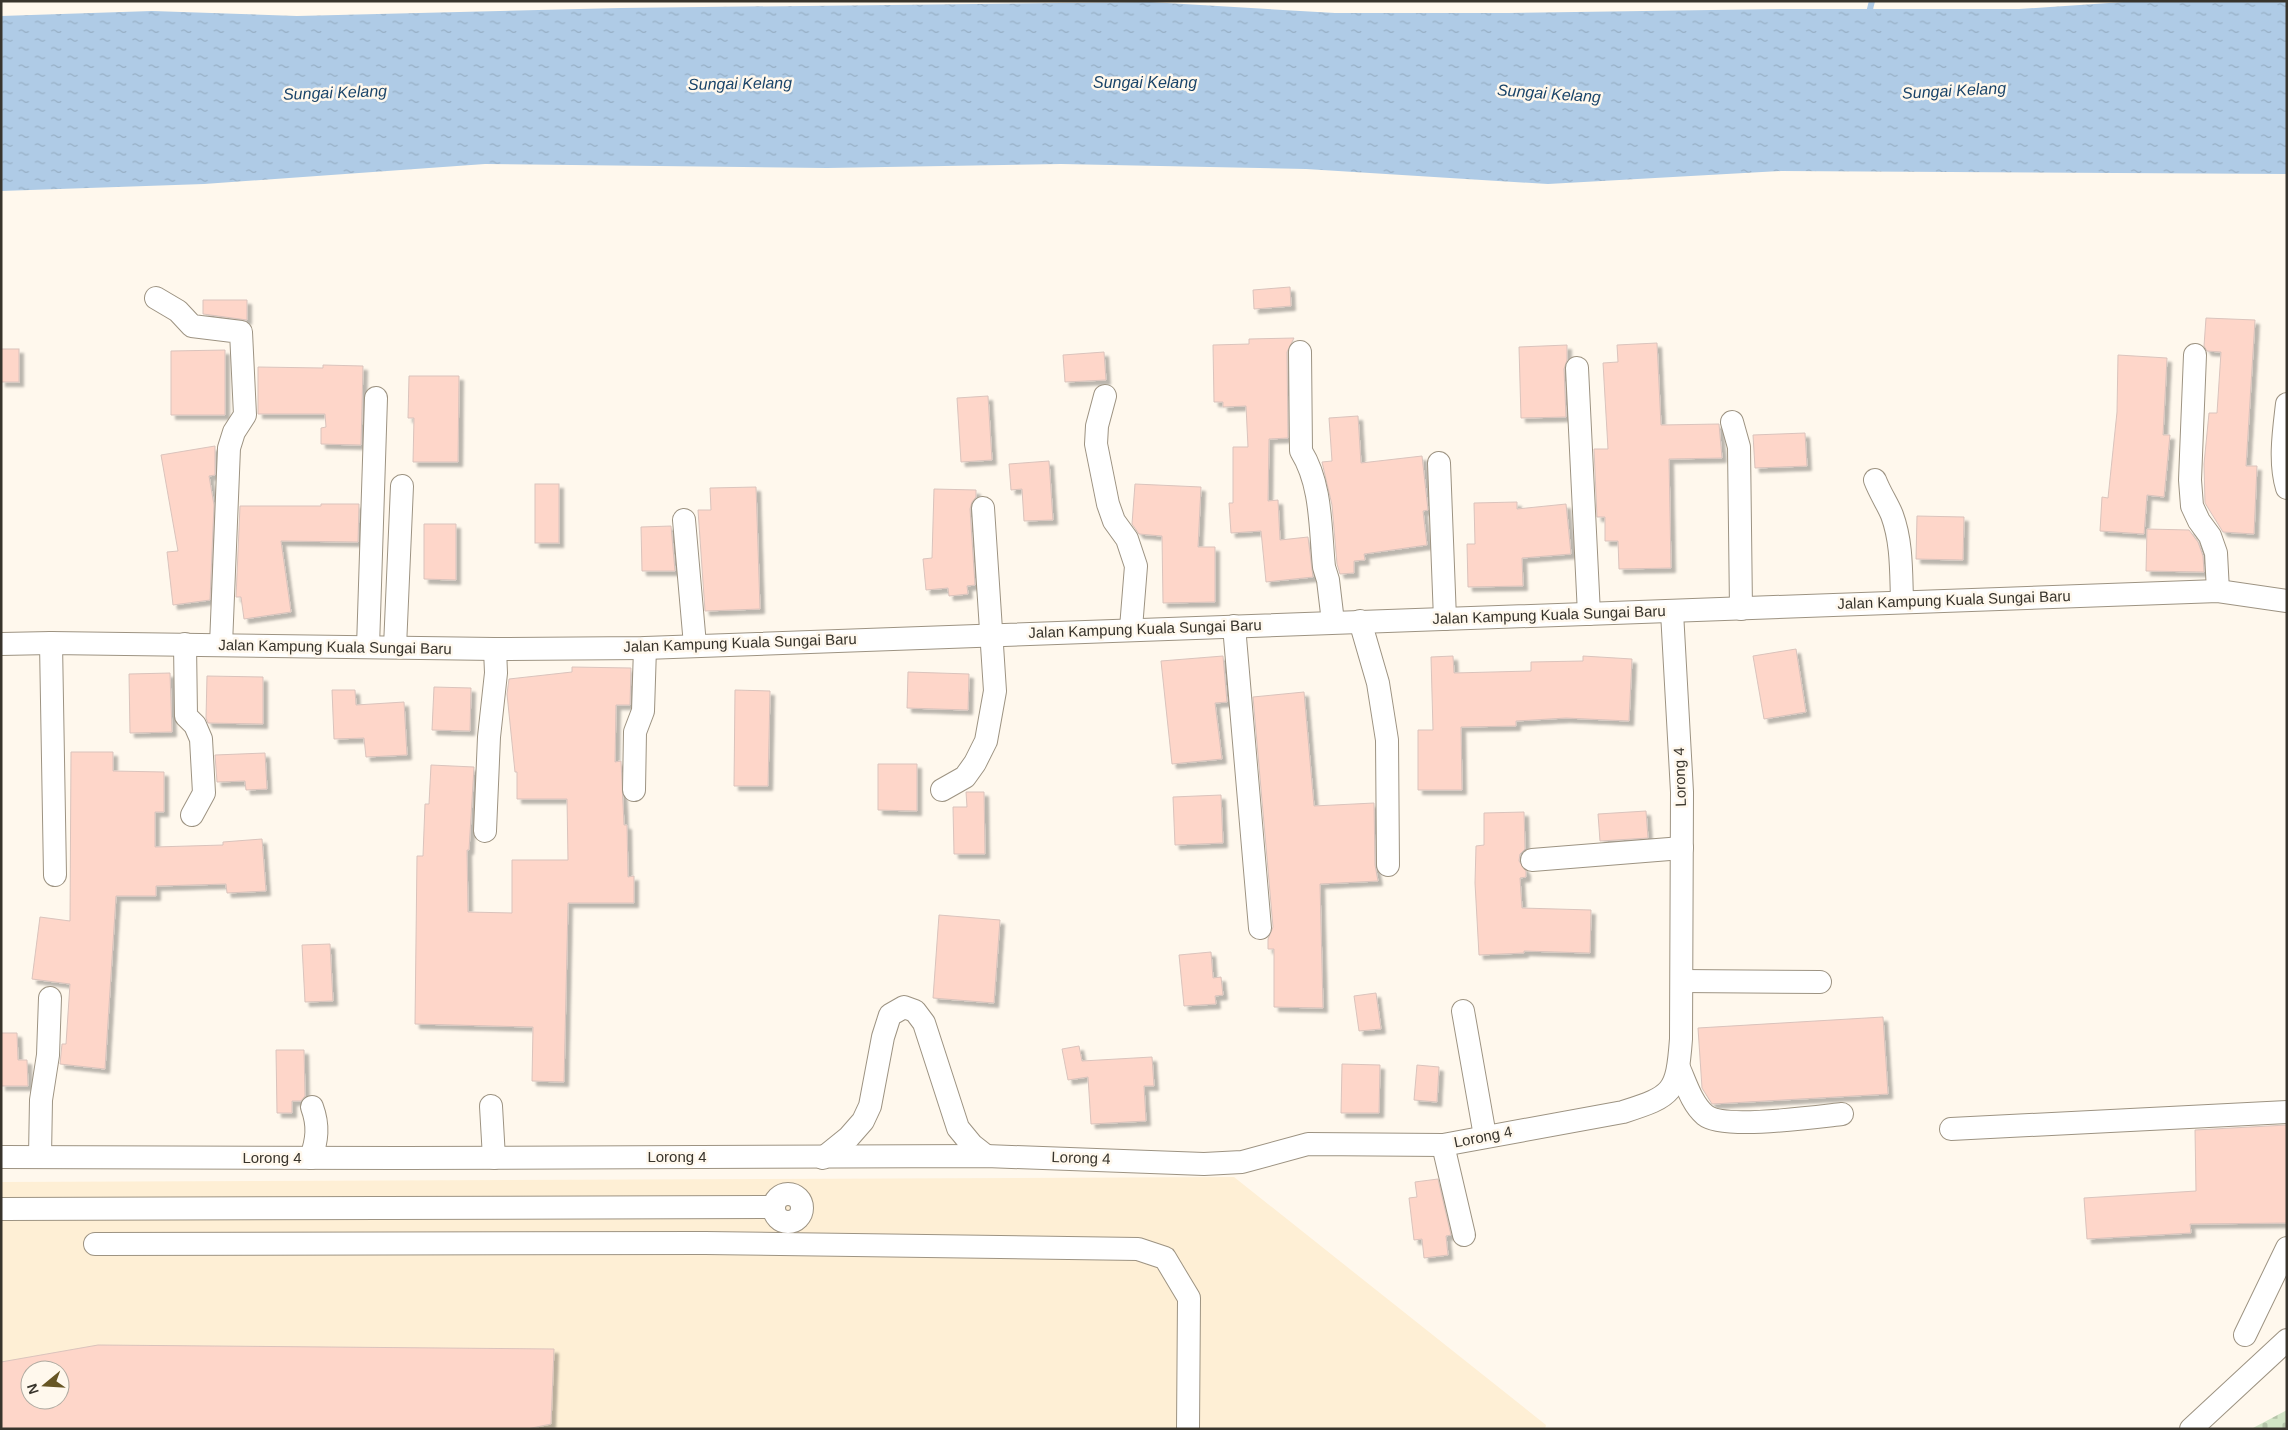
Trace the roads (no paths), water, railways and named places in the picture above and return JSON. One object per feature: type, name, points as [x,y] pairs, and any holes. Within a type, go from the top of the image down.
[{"type":"street","points":[[156,298],[178,311],[192,326],[241,332],[245,415],[234,432],[228,448],[221,645]]},
{"type":"street","points":[[1300,352],[1301,451],[1309,464],[1315,481],[1324,567],[1328,580],[1333,622]]},
{"type":"street","points":[[2195,355],[2191,497],[2192,506],[2199,521],[2210,536],[2216,553],[2218,591]]},
{"type":"street","points":[[1577,368],[1589,614]]},
{"type":"street","points":[[1105,396],[1097,426],[1096,444],[1108,504],[1114,521],[1127,539],[1136,566],[1131,628]]},
{"type":"street","points":[[368,646],[376,398]]},
{"type":"street","points":[[2287,404],[2284,442],[2287,488]]},
{"type":"street","points":[[1732,422],[1739,447],[1741,609]]},
{"type":"street","points":[[1439,463],[1445,618]]},
{"type":"street","points":[[1875,480],[1882,498],[1892,514],[1900,553],[1902,600]]},
{"type":"street","points":[[395,647],[402,486]]},
{"type":"street","points":[[942,790],[965,776],[976,763],[986,741],[994,690],[983,508]]},
{"type":"street","points":[[684,520],[695,645]]},
{"type":"street","name":"Jalan Kampung Kuala Sungai Baru","points":[[1,644],[186,644],[495,649],[645,648],[1131,628],[1672,612],[1902,600],[2218,591],[2287,602]]},
{"type":"street","name":"Lorong 4","points":[[1,1157],[823,1158],[986,1156],[1204,1164],[1242,1162],[1308,1144],[1443,1144],[1622,1112],[1651,1103],[1669,1092],[1679,1068],[1682,981],[1682,792],[1672,612]]},
{"type":"street","points":[[1360,621],[1378,683],[1387,740],[1388,865]]},
{"type":"street","points":[[1234,626],[1260,928]]},
{"type":"street","points":[[51,643],[55,875]]},
{"type":"street","points":[[186,644],[186,716],[195,725],[201,739],[204,793],[192,815]]},
{"type":"street","points":[[634,790],[636,732],[643,711],[645,648]]},
{"type":"street","points":[[485,831],[489,728],[496,673],[495,649]]},
{"type":"street","points":[[1532,860],[1682,848]]},
{"type":"street","points":[[1682,981],[1820,982]]},
{"type":"street","points":[[40,1156],[41,1100],[48,1055],[50,998]]},
{"type":"street","points":[[823,1158],[864,1121],[870,1106],[882,1037],[890,1015],[904,1007],[915,1011],[924,1023],[958,1128],[972,1145],[986,1156]]},
{"type":"street","points":[[1463,1012],[1485,1136]]},
{"type":"street","points":[[1679,1068],[1691,1096],[1704,1114],[1713,1120],[1733,1123],[1842,1114]]},
{"type":"street","points":[[491,1106],[494,1158]]},
{"type":"street","points":[[311,1158],[317,1141],[317,1120],[312,1107]]},
{"type":"street","points":[[1951,1128],[2287,1112]]},
{"type":"street","points":[[1443,1144],[1464,1235]]},
{"type":"street","points":[[1,1209],[774,1207]]},
{"type":"street","points":[[96,1244],[705,1243],[1138,1249],[1165,1258],[1189,1298],[1188,1429]]},
{"type":"street","points":[[2245,1335],[2287,1248]]},
{"type":"street","points":[[2191,1429],[2287,1340]]},
{"type":"water","name":"Sungai Kelang","points":[[2138,1],[2287,1],[2287,174],[1781,171],[1548,184],[1306,169],[1061,164],[827,168],[485,164],[204,184],[1,191],[1,16],[152,11],[297,16],[620,8],[1150,2],[1335,13],[1508,13],[1780,9],[2019,9]]},
{"type":"waterway","points":[[1872,1],[1870,9],[1874,16]]}]
